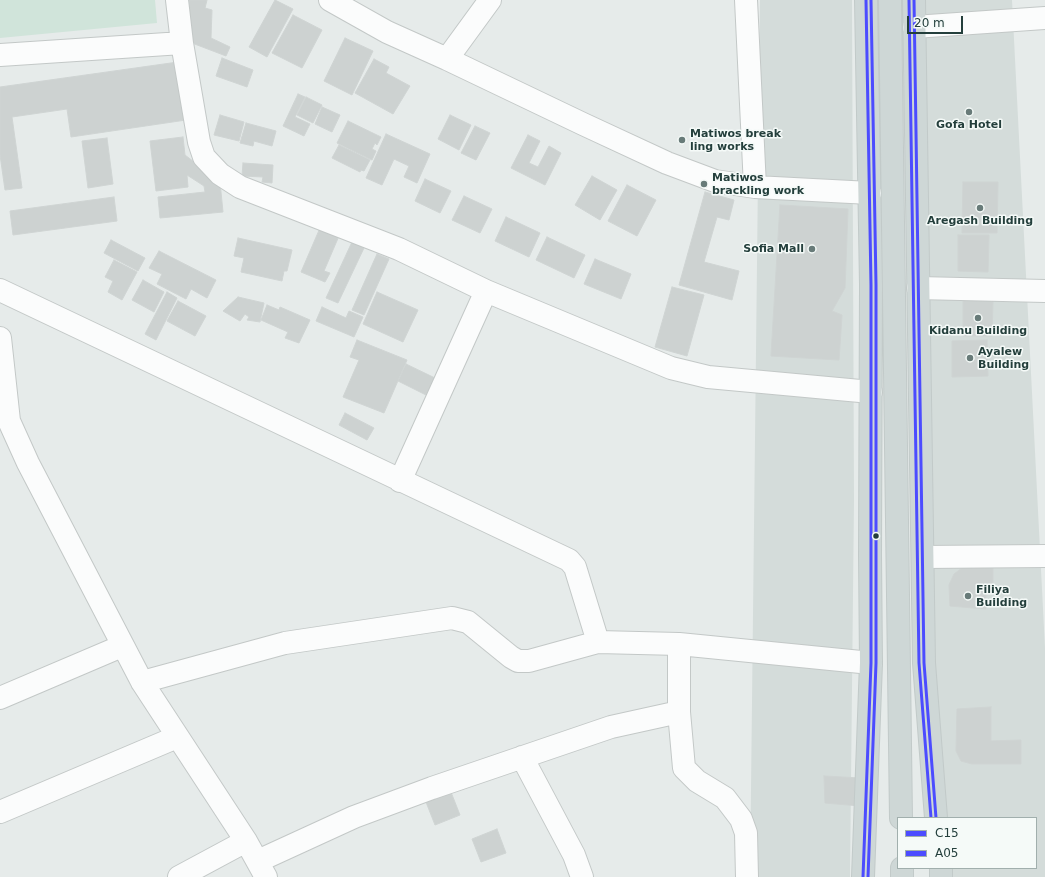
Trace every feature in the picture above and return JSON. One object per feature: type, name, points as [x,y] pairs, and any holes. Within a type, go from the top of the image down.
[{"type":"main road","points":[[863,877],[871,664],[870,194],[866,0]]},
{"type":"main road","points":[[890,0],[901,817]]},
{"type":"main road","points":[[914,0],[923,557],[925,817]]},
{"type":"main road","points":[[924,663],[936,817]]},
{"type":"main road","points":[[870,700],[878,877]]},
{"type":"street","points":[[177,0],[182,43],[199,142],[204,157],[220,174],[240,187],[399,249],[486,291],[671,368],[708,377],[871,392]]},
{"type":"street","points":[[330,0],[387,32],[667,164],[715,181],[755,188],[870,194]]},
{"type":"street","points":[[447,59],[490,0]]},
{"type":"street","points":[[746,0],[755,188]]},
{"type":"street","points":[[914,27],[1045,18]]},
{"type":"street","points":[[0,55],[182,43]]},
{"type":"street","points":[[918,288],[1045,291]]},
{"type":"street","points":[[0,290],[569,560],[575,567],[598,642]]},
{"type":"street","points":[[400,481],[486,291]]},
{"type":"street","points":[[0,338],[5,415],[28,463],[142,682],[246,841],[262,869],[354,817],[432,788],[611,727],[679,712]]},
{"type":"street","points":[[923,557],[1045,556]]},
{"type":"street","points":[[142,682],[285,643],[452,618],[468,622],[518,661],[529,661],[598,642],[679,644],[871,664]]},
{"type":"street","points":[[679,644],[679,712],[684,768],[697,781],[725,798],[740,819],[746,833],[747,877]]},
{"type":"street","points":[[0,698],[122,646]]},
{"type":"street","points":[[0,812],[177,737]]},
{"type":"street","points":[[522,757],[574,855],[582,877]]},
{"type":"street","points":[[179,877],[246,841]]},
{"type":"shaded area","points":[[760,0],[852,0],[854,500],[850,877],[750,877]]},
{"type":"shaded area","points":[[922,0],[1012,0],[1045,648],[1045,877],[936,877],[935,869],[1037,869],[1037,817],[935,817]]},
{"type":"green space","points":[[0,0],[155,0],[157,23],[0,38]]},
{"type":"building","points":[[189,0],[207,0],[205,8],[212,10],[211,38],[230,47],[226,56],[192,43]]},
{"type":"building","points":[[275,0],[293,9],[267,57],[249,47]]},
{"type":"building","points":[[293,15],[322,30],[302,68],[272,53]]},
{"type":"building","points":[[345,38],[373,51],[352,95],[324,81]]},
{"type":"building","points":[[222,58],[253,70],[247,87],[216,76]]},
{"type":"building","points":[[374,59],[389,67],[386,73],[410,86],[393,114],[355,93]]},
{"type":"building","points":[[178,62],[186,120],[71,137],[67,109],[12,117],[22,188],[5,190],[0,155],[0,87]]},
{"type":"building","points":[[298,94],[305,97],[295,117],[310,124],[304,136],[283,126]]},
{"type":"building","points":[[306,97],[322,105],[313,123],[297,115]]},
{"type":"building","points":[[322,107],[340,115],[332,132],[315,124]]},
{"type":"building","points":[[220,115],[244,122],[239,141],[214,135]]},
{"type":"building","points":[[450,115],[471,125],[459,150],[438,139]]},
{"type":"building","points":[[348,121],[381,137],[377,145],[375,143],[372,149],[376,151],[372,160],[337,143]]},
{"type":"building","points":[[246,123],[276,131],[272,146],[254,141],[253,146],[240,143]]},
{"type":"building","points":[[475,126],[490,133],[476,160],[461,153]]},
{"type":"building","points":[[386,134],[430,154],[417,183],[404,177],[409,166],[394,159],[382,185],[366,178]]},
{"type":"building","points":[[528,135],[540,141],[529,163],[538,167],[549,146],[561,153],[545,185],[511,168]]},
{"type":"building","points":[[183,137],[185,155],[220,182],[223,212],[160,218],[158,197],[205,192],[204,186],[187,175],[188,187],[156,191],[150,141]]},
{"type":"building","points":[[107,138],[113,184],[88,188],[82,141]]},
{"type":"building","points":[[339,145],[370,160],[364,171],[361,170],[360,172],[332,158]]},
{"type":"building","points":[[243,163],[273,165],[272,183],[262,182],[263,177],[242,176]]},
{"type":"building","points":[[592,176],[617,190],[600,220],[575,205]]},
{"type":"building","points":[[425,179],[451,191],[440,213],[415,201]]},
{"type":"building","name":"Aregash Building","points":[[963,182],[998,182],[997,233],[962,233]]},
{"type":"building","points":[[627,185],[656,200],[637,236],[608,221]]},
{"type":"building","points":[[705,192],[734,200],[729,220],[717,217],[704,262],[739,271],[732,300],[679,285]]},
{"type":"building","points":[[464,196],[492,209],[480,233],[452,220]]},
{"type":"building","points":[[114,197],[117,221],[13,235],[10,211]]},
{"type":"building","name":"Sofia Mall","points":[[780,205],[848,209],[845,288],[832,311],[842,315],[839,360],[771,356]]},
{"type":"building","points":[[506,217],[540,233],[529,257],[495,241]]},
{"type":"building","points":[[320,228],[339,236],[324,271],[330,273],[325,282],[301,272]]},
{"type":"building","points":[[958,235],[989,235],[988,272],[958,271]]},
{"type":"building","points":[[547,237],[585,255],[574,278],[536,260]]},
{"type":"building","points":[[238,238],[292,250],[287,271],[284,271],[282,281],[241,272],[244,258],[234,256]]},
{"type":"building","points":[[111,240],[145,258],[138,271],[104,253]]},
{"type":"building","points":[[352,242],[364,248],[338,303],[326,298]]},
{"type":"building","points":[[159,251],[216,280],[207,298],[191,289],[186,299],[157,284],[162,274],[149,268]]},
{"type":"building","points":[[377,254],[389,259],[364,315],[352,310]]},
{"type":"building","points":[[595,259],[631,274],[621,299],[584,284]]},
{"type":"building","points":[[114,260],[137,272],[122,300],[108,292],[113,281],[105,277]]},
{"type":"building","points":[[143,280],[164,292],[154,312],[132,300]]},
{"type":"building","points":[[672,287],[704,295],[687,356],[655,347]]},
{"type":"building","points":[[167,292],[177,298],[156,340],[145,334]]},
{"type":"building","points":[[377,292],[418,310],[403,342],[363,324]]},
{"type":"building","points":[[238,297],[264,303],[260,322],[247,320],[249,317],[245,314],[240,321],[223,311]]},
{"type":"building","name":"Kidanu Building","points":[[963,300],[993,300],[992,336],[963,336]]},
{"type":"building","points":[[178,301],[206,316],[195,336],[167,321]]},
{"type":"building","points":[[267,305],[279,310],[280,307],[310,320],[299,343],[285,338],[288,332],[261,320]]},
{"type":"building","points":[[322,307],[346,318],[349,311],[363,317],[354,337],[316,321]]},
{"type":"building","points":[[357,340],[407,360],[384,413],[343,397],[359,360],[350,357]]},
{"type":"building","name":"Ayalew Building","points":[[987,340],[988,376],[952,377],[952,341]]},
{"type":"building","points":[[406,364],[435,378],[426,395],[398,381]]},
{"type":"building","points":[[345,413],[374,428],[367,440],[339,425]]},
{"type":"building","name":"Filiya Building","points":[[971,565],[993,565],[993,584],[986,584],[986,609],[950,606],[949,585],[954,574],[962,568]]},
{"type":"building","points":[[991,707],[991,741],[1021,740],[1021,764],[972,764],[961,761],[956,751],[957,709]]},
{"type":"building","points":[[824,776],[860,778],[860,806],[825,803]]},
{"type":"building","points":[[449,787],[460,815],[435,825],[424,797]]},
{"type":"building","points":[[497,829],[506,853],[481,862],[472,839]]},
{"type":"transit line","name":"C15","points":[[863,877],[871,663],[871,285],[866,0]]},
{"type":"transit line","name":"A05","points":[[868,877],[876,663],[876,285],[871,0]]},
{"type":"transit line","name":"A05","points":[[909,0],[919,663],[931,817]]},
{"type":"transit line","name":"C15","points":[[914,0],[924,663],[936,817]]},
{"type":"place","name":"Gofa Hotel","points":[[969,112]]},
{"type":"place","name":"Matiwos break ling works","points":[[682,140]]},
{"type":"place","name":"Matiwos brackling work","points":[[704,184]]},
{"type":"place","name":"Aregash Building","points":[[980,208]]},
{"type":"place","name":"Sofia Mall","points":[[812,249]]},
{"type":"place","name":"Kidanu Building","points":[[978,318]]},
{"type":"place","name":"Ayalew Building","points":[[970,358]]},
{"type":"place","name":"Filiya Building","points":[[968,596]]}]
